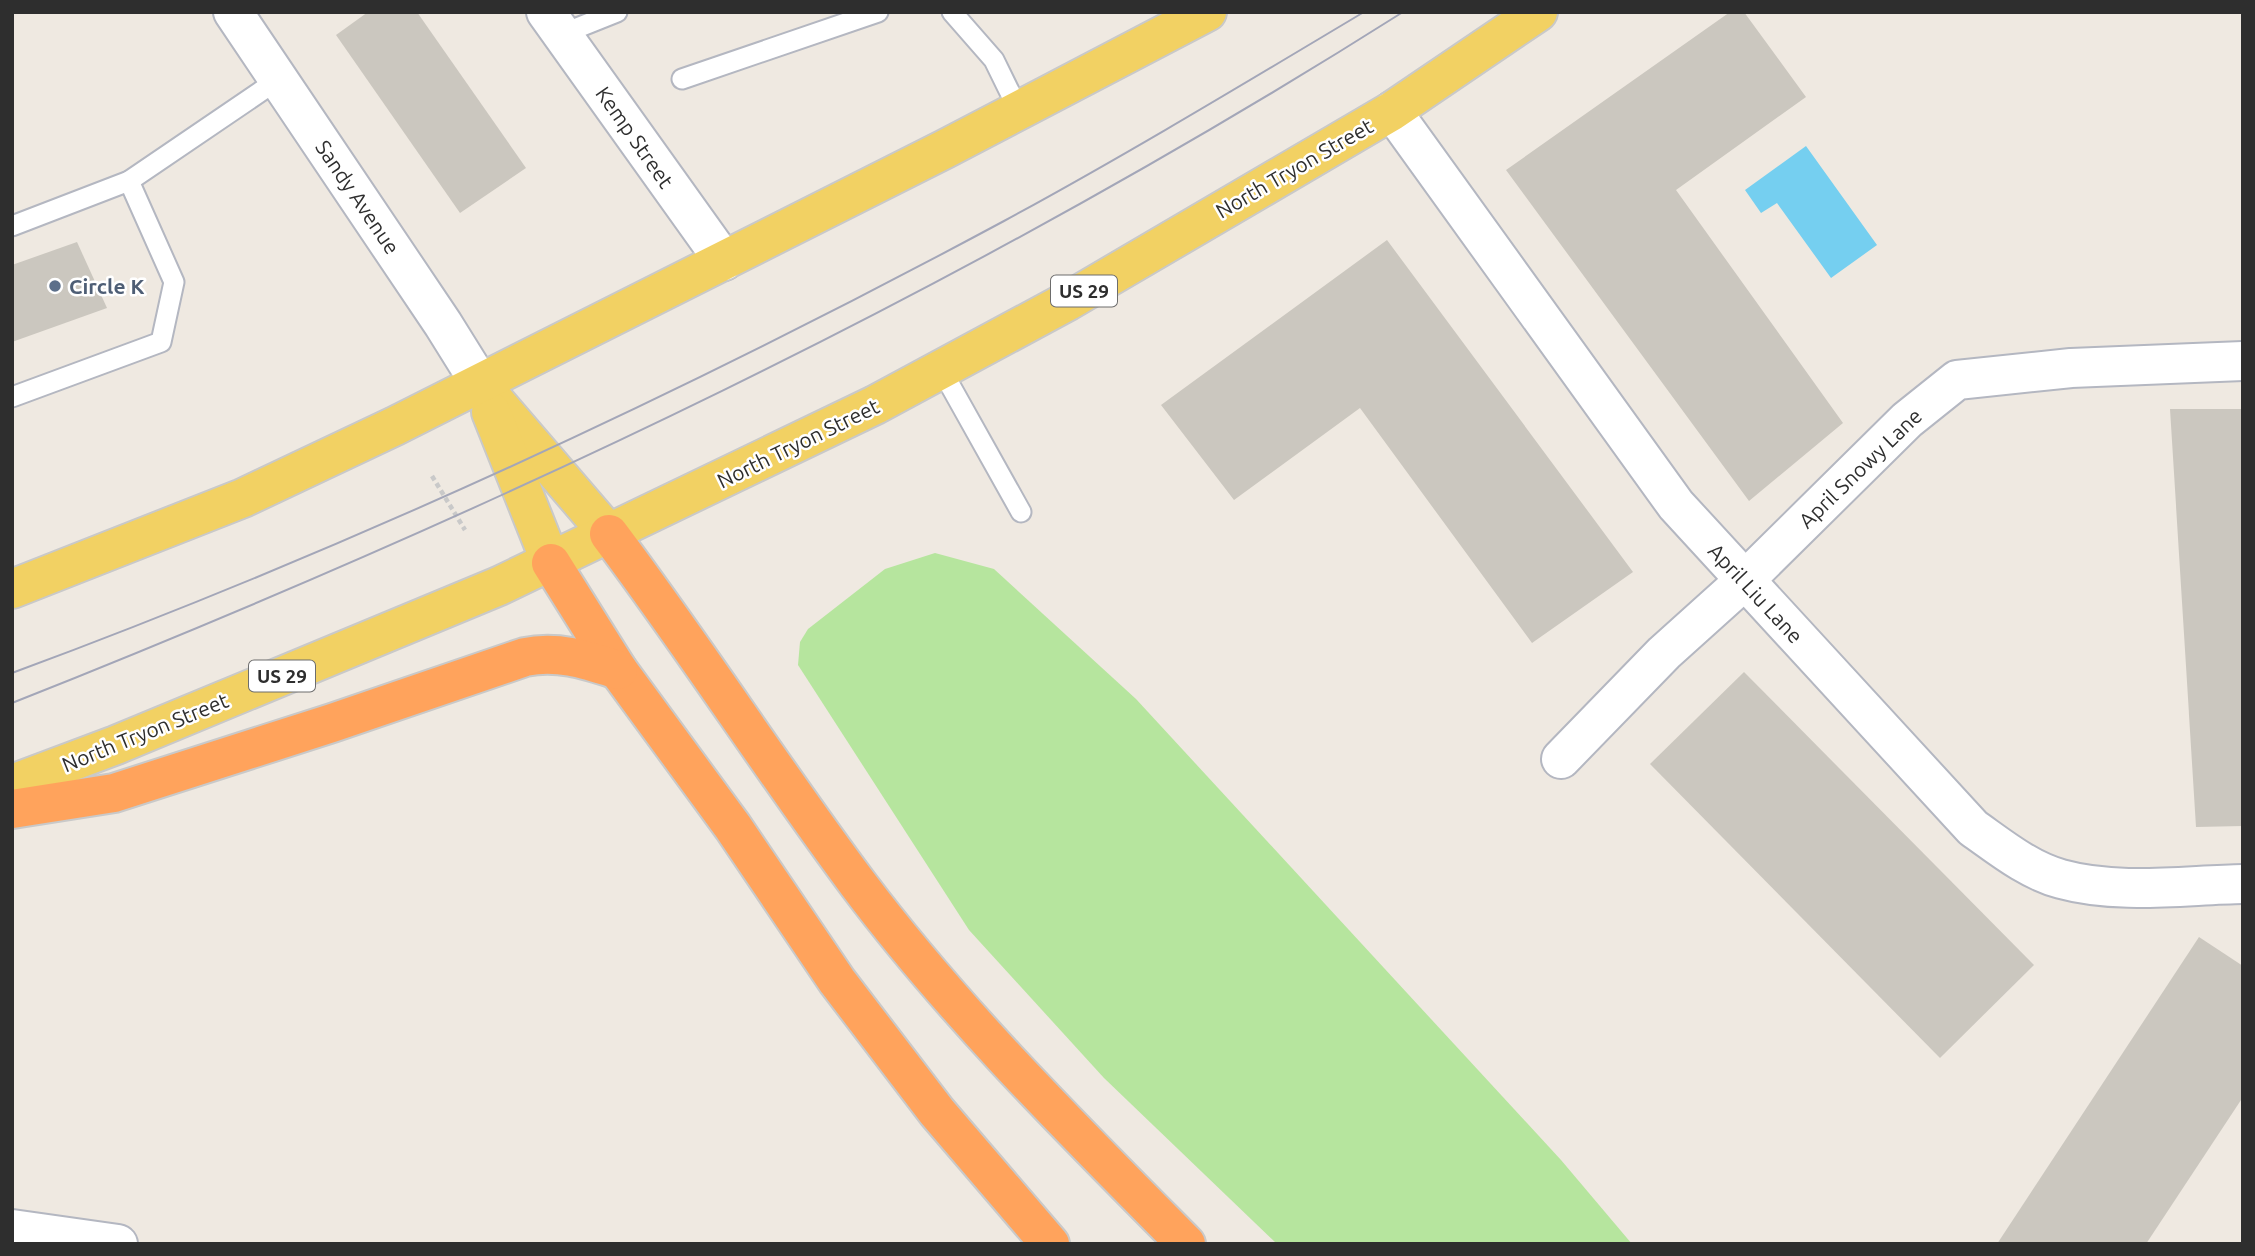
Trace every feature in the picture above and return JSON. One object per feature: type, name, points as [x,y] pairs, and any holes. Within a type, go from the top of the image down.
[{"type":"highway","points":[[610,534],[858,884],[923,966],[1073,1130],[1185,1244]]},
{"type":"highway","points":[[551,563],[618,670],[733,827],[837,981],[937,1112],[1050,1244]]},
{"type":"highway","points":[[12,810],[114,793],[332,723],[517,659],[541,654],[574,656],[618,670]]},
{"type":"main road","points":[[12,589],[243,498],[481,385],[1019,111],[1207,12]]},
{"type":"main road","name":"North Tryon Street","points":[[12,784],[116,745],[551,563],[875,405],[1068,301],[1392,111],[1538,12]]},
{"type":"main road","points":[[481,385],[610,534]]},
{"type":"main road","points":[[481,385],[551,563]]},
{"type":"street","name":"Sandy Avenue","points":[[233,12],[481,385]]},
{"type":"street","name":"Kemp Street","points":[[554,23],[724,261]]},
{"type":"street","name":"April Liu Lane","points":[[1392,111],[1676,505],[1973,828],[2014,858],[2060,879],[2115,887],[2243,884]]},
{"type":"street","name":"April Snowy Lane","points":[[1561,760],[1664,653],[1744,581],[1907,420],[1957,380],[2071,368],[2243,361]]},
{"type":"street","points":[[12,1229],[118,1244]]},
{"type":"lane","points":[[682,79],[878,12]]},
{"type":"lane","points":[[952,12],[994,60],[1019,111]]},
{"type":"lane","points":[[554,23],[610,13]]},
{"type":"lane","points":[[12,226],[129,181],[279,79]]},
{"type":"lane","points":[[12,397],[160,342],[174,282],[129,181]]},
{"type":"lane","points":[[941,369],[1021,512]]},
{"type":"path","points":[[432,476],[465,530]]},
{"type":"green space","points":[[935,553],[994,569],[1136,699],[1561,1160],[1632,1244],[1277,1244],[1104,1078],[969,930],[798,665],[800,642],[808,629],[885,569]]},
{"type":"water","points":[[1806,146],[1877,245],[1831,278],[1777,203],[1761,213],[1745,190]]},
{"type":"building","points":[[368,12],[417,12],[526,168],[460,213],[336,35]]},
{"type":"building","points":[[1730,12],[1744,12],[1806,97],[1676,190],[1843,423],[1749,501],[1506,170]]},
{"type":"building","points":[[1387,240],[1633,572],[1532,643],[1360,408],[1234,500],[1161,405]]},
{"type":"building","name":"Circle K","points":[[77,242],[107,308],[12,342],[12,265]]},
{"type":"building","points":[[2170,409],[2243,409],[2243,826],[2196,827]]},
{"type":"building","points":[[1744,672],[2034,965],[1940,1058],[1650,764]]},
{"type":"building","points":[[2199,937],[2243,966],[2243,1097],[2146,1244],[1997,1244]]},
{"type":"tram line","points":[[12,673],[266,573],[391,520],[516,464],[762,346],[1050,196],[1364,12]]},
{"type":"tram line","points":[[12,703],[371,554],[724,390],[897,302],[1068,210],[1237,114],[1403,12]]},
{"type":"place","name":"Circle K","points":[[55,286]]}]
